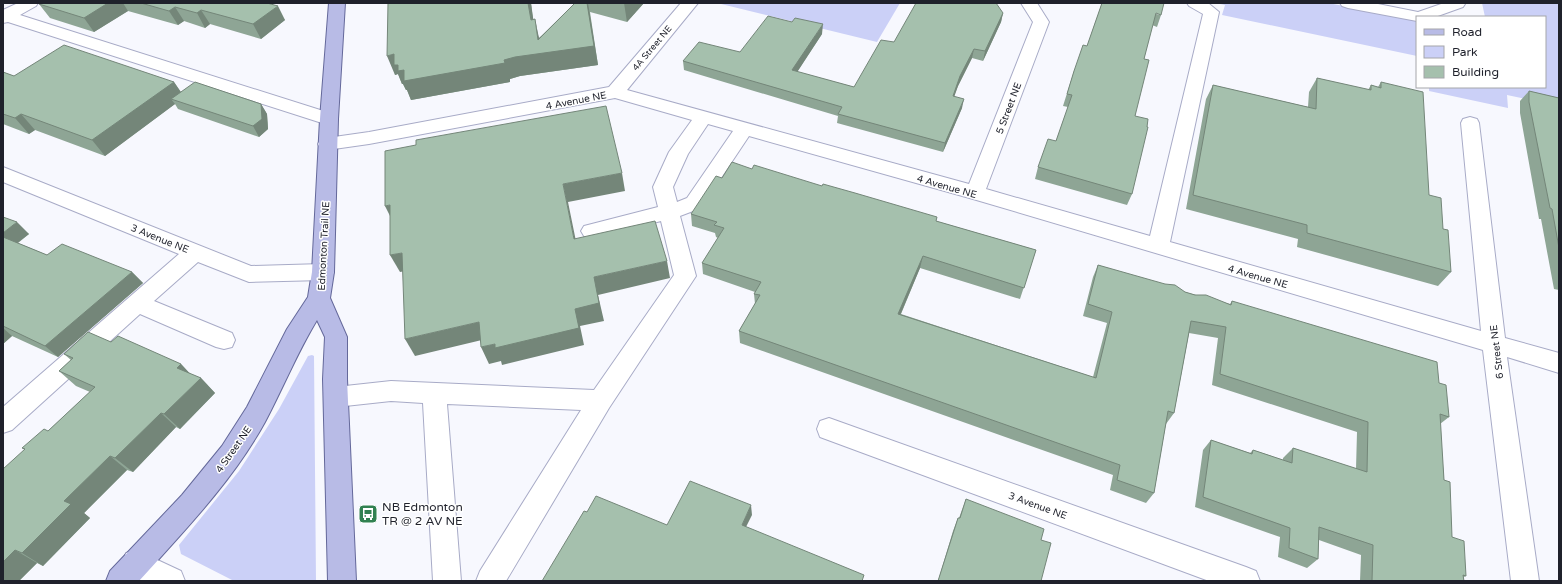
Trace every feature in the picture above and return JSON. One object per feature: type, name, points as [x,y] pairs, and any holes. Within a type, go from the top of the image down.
[{"type":"main road","name":"Edmonton Trail NE","points":[[337,3],[327,144],[323,272],[320,298],[336,337],[336,397],[342,581]]},
{"type":"main road","name":"4 Street NE","points":[[128,572],[191,504],[231,454],[256,415],[295,336],[320,298]]},
{"type":"street","points":[[4,16],[30,3]]},
{"type":"street","name":"4A Street NE","points":[[615,92],[690,3]]},
{"type":"street","points":[[1029,3],[1041,22]]},
{"type":"street","name":"5 Street NE","points":[[975,193],[1041,22],[1050,3]]},
{"type":"street","points":[[1158,247],[1211,12],[1195,3]]},
{"type":"street","points":[[1348,3],[1416,16]]},
{"type":"street","points":[[1422,16],[1457,4]]},
{"type":"street","points":[[4,16],[329,119]]},
{"type":"street","name":"4 Avenue NE","points":[[327,144],[369,138],[615,92],[975,193],[1559,363]]},
{"type":"street","points":[[490,581],[600,401],[685,276],[663,187],[679,152],[704,118]]},
{"type":"street","name":"6 Street NE","points":[[1470,123],[1494,344],[1525,581]]},
{"type":"street","points":[[591,231],[669,212],[694,202],[744,129]]},
{"type":"street","name":"3 Avenue NE","points":[[3,174],[249,274],[323,272]]},
{"type":"street","points":[[7,412],[195,252]]},
{"type":"street","points":[[136,303],[224,340]]},
{"type":"street","points":[[336,397],[391,391],[600,401]]},
{"type":"street","points":[[434,392],[447,581]]},
{"type":"street","name":"3 Avenue NE","points":[[829,429],[1246,581]]},
{"type":"street","points":[[128,572],[171,581]]},
{"type":"green space","points":[[717,3],[900,3],[877,42]]},
{"type":"green space","points":[[1215,3],[1328,3],[1416,20],[1416,56],[1222,15],[1225,5]]},
{"type":"green space","points":[[1482,3],[1559,3],[1559,106],[1507,95],[1508,108],[1429,91],[1429,88],[1546,88],[1546,16],[1485,16]]},
{"type":"green space","points":[[308,356],[314,356],[316,581],[234,581],[181,554],[179,545],[239,471],[279,409]]},
{"type":"building","points":[[108,3],[84,18],[39,4]]},
{"type":"building","points":[[141,3],[267,3],[278,6],[253,24],[201,10],[197,13],[175,7],[169,11]]},
{"type":"building","points":[[388,3],[528,3],[531,20],[535,19],[538,40],[575,3],[587,3],[594,46],[515,57],[504,60],[505,63],[404,81],[404,70],[398,71],[398,65],[394,65],[394,54],[387,56]]},
{"type":"building","points":[[916,3],[996,3],[1003,13],[985,51],[974,49],[960,76],[953,96],[964,99],[945,143],[838,114],[842,107],[683,61],[699,42],[740,52],[768,16],[792,22],[795,18],[823,24],[792,70],[854,87],[881,40],[894,42]]},
{"type":"building","points":[[1102,3],[1164,3],[1161,15],[1156,13],[1144,59],[1149,60],[1135,116],[1148,119],[1148,127],[1132,194],[1038,167],[1048,139],[1056,141],[1072,95],[1067,94],[1074,71],[1083,45],[1087,46]]},
{"type":"building","points":[[64,45],[174,82],[92,140],[21,114],[15,118],[3,114],[3,72],[14,76]]},
{"type":"building","points":[[1317,78],[1371,90],[1371,85],[1381,88],[1381,82],[1423,92],[1429,195],[1441,198],[1443,229],[1448,230],[1451,272],[1307,233],[1307,225],[1193,195],[1213,85],[1316,109]]},
{"type":"building","points":[[195,82],[261,104],[262,119],[253,126],[171,99]]},
{"type":"building","points":[[1529,91],[1559,98],[1559,248],[1529,102]]},
{"type":"building","points":[[606,106],[622,173],[563,184],[574,239],[655,221],[667,261],[594,277],[599,303],[575,309],[579,328],[495,348],[495,344],[481,347],[479,322],[405,339],[402,253],[390,255],[390,205],[385,206],[385,151],[416,145],[416,140]]},
{"type":"building","points":[[732,162],[752,169],[754,165],[822,186],[823,184],[855,193],[937,217],[936,221],[1036,250],[1024,288],[923,256],[898,314],[1096,378],[1112,312],[1088,304],[1098,265],[1165,284],[1175,285],[1185,292],[1195,295],[1206,295],[1231,305],[1232,301],[1437,362],[1439,383],[1446,385],[1449,417],[1440,414],[1444,480],[1450,482],[1452,537],[1464,541],[1466,576],[1463,575],[1464,581],[1372,581],[1373,545],[1319,527],[1318,559],[1289,548],[1290,528],[1203,497],[1211,440],[1252,454],[1253,450],[1292,463],[1293,448],[1367,472],[1368,422],[1220,374],[1226,327],[1191,321],[1174,413],[1168,411],[1154,493],[1117,480],[1120,465],[739,331],[760,295],[754,294],[761,282],[702,263],[724,228],[714,225],[717,222],[691,214],[716,176],[722,178]]},
{"type":"building","points":[[3,217],[17,222],[3,233]]},
{"type":"building","points":[[3,237],[47,255],[62,244],[132,272],[45,346],[3,326]]},
{"type":"building","points":[[88,332],[111,342],[118,336],[181,364],[177,368],[201,378],[164,414],[161,413],[115,458],[110,456],[64,501],[71,504],[22,553],[15,550],[3,562],[3,469],[25,449],[22,448],[44,429],[48,431],[95,387],[59,371],[73,358],[64,354]]},
{"type":"building","points":[[690,481],[751,505],[742,525],[864,575],[862,581],[542,581],[584,511],[587,512],[596,496],[667,525]]},
{"type":"building","points":[[966,499],[1044,529],[1041,540],[1051,543],[1041,581],[938,581],[958,518],[960,518]]},
{"type":"place","name":"NB Edmonton TR @ 2 AV NE","points":[[368,514]]}]
